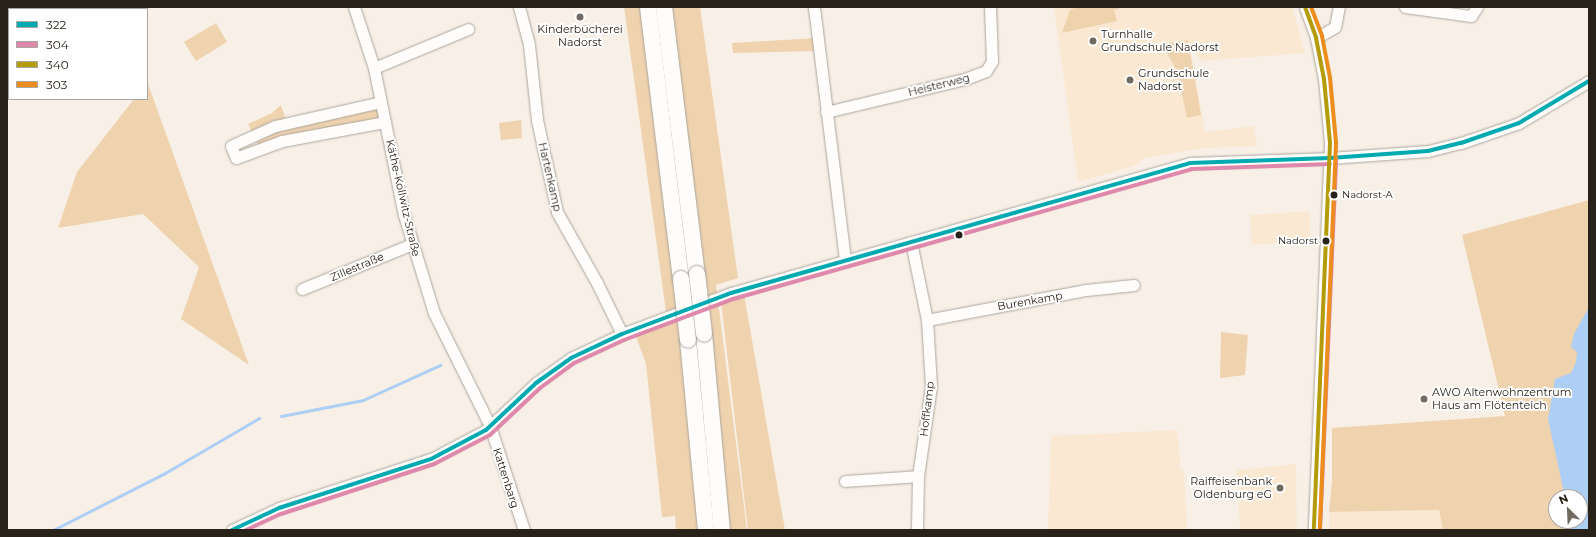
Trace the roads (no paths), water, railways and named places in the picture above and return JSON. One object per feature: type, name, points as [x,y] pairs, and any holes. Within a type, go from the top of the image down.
[{"type":"highway","points":[[648,7],[688,340],[706,530]]},
{"type":"highway","points":[[664,7],[704,334],[722,530]]},
{"type":"street","name":"Käthe-Kollwitz-Straße","points":[[354,7],[374,68],[384,122],[412,244],[434,314],[490,426]]},
{"type":"street","name":"Hartenkamp","points":[[519,7],[529,45],[537,120],[557,212],[597,283],[622,334]]},
{"type":"street","points":[[814,7],[845,261]]},
{"type":"street","name":"Heisterweg","points":[[826,112],[965,79],[986,71],[992,61],[990,7]]},
{"type":"street","points":[[1305,7],[1316,38],[1324,79],[1330,158],[1314,530]]},
{"type":"street","points":[[1316,38],[1334,28],[1339,7]]},
{"type":"street","points":[[1405,7],[1471,16],[1477,7]]},
{"type":"street","points":[[374,68],[468,29]]},
{"type":"street","points":[[232,530],[274,510],[431,459],[470,440],[490,426],[536,383],[571,358],[622,334],[731,293],[1190,163],[1330,158],[1428,151],[1470,141],[1519,123],[1589,81]]},
{"type":"street","points":[[381,102],[275,126],[231,146],[236,158],[282,141],[384,122]]},
{"type":"street","name":"Hoffkamp","points":[[911,242],[927,320],[931,386],[918,476],[917,530]]},
{"type":"street","name":"Zillestraße","points":[[302,289],[412,244]]},
{"type":"street","name":"Burenkamp","points":[[927,320],[1086,290],[1134,285]]},
{"type":"street","name":"Kattenbarg","points":[[490,426],[524,530]]},
{"type":"street","points":[[845,481],[918,476]]},
{"type":"water","points":[[1589,307],[1589,530],[1570,530],[1588,529],[1588,489],[1563,489],[1548,419],[1555,379],[1571,373],[1576,362],[1577,352],[1571,347],[1574,334]]},
{"type":"waterway","points":[[281,416],[363,400],[440,365]]},
{"type":"waterway","points":[[53,530],[165,473],[259,418]]},
{"type":"place","name":"Kinderbücherei Nadorst","points":[[580,17]]},
{"type":"place","name":"Turnhalle Grundschule Nadorst","points":[[1093,41]]},
{"type":"place","name":"Grundschule Nadorst","points":[[1130,80]]},
{"type":"place","name":"Nadorst-A","points":[[1334,195]]},
{"type":"place","name":"Nadorst","points":[[1326,241]]},
{"type":"place","name":"AWO Altenwohnzentrum Haus am Flötenteich","points":[[1424,399]]},
{"type":"place","name":"Raiffeisenbank Oldenburg eG","points":[[1280,488]]}]
